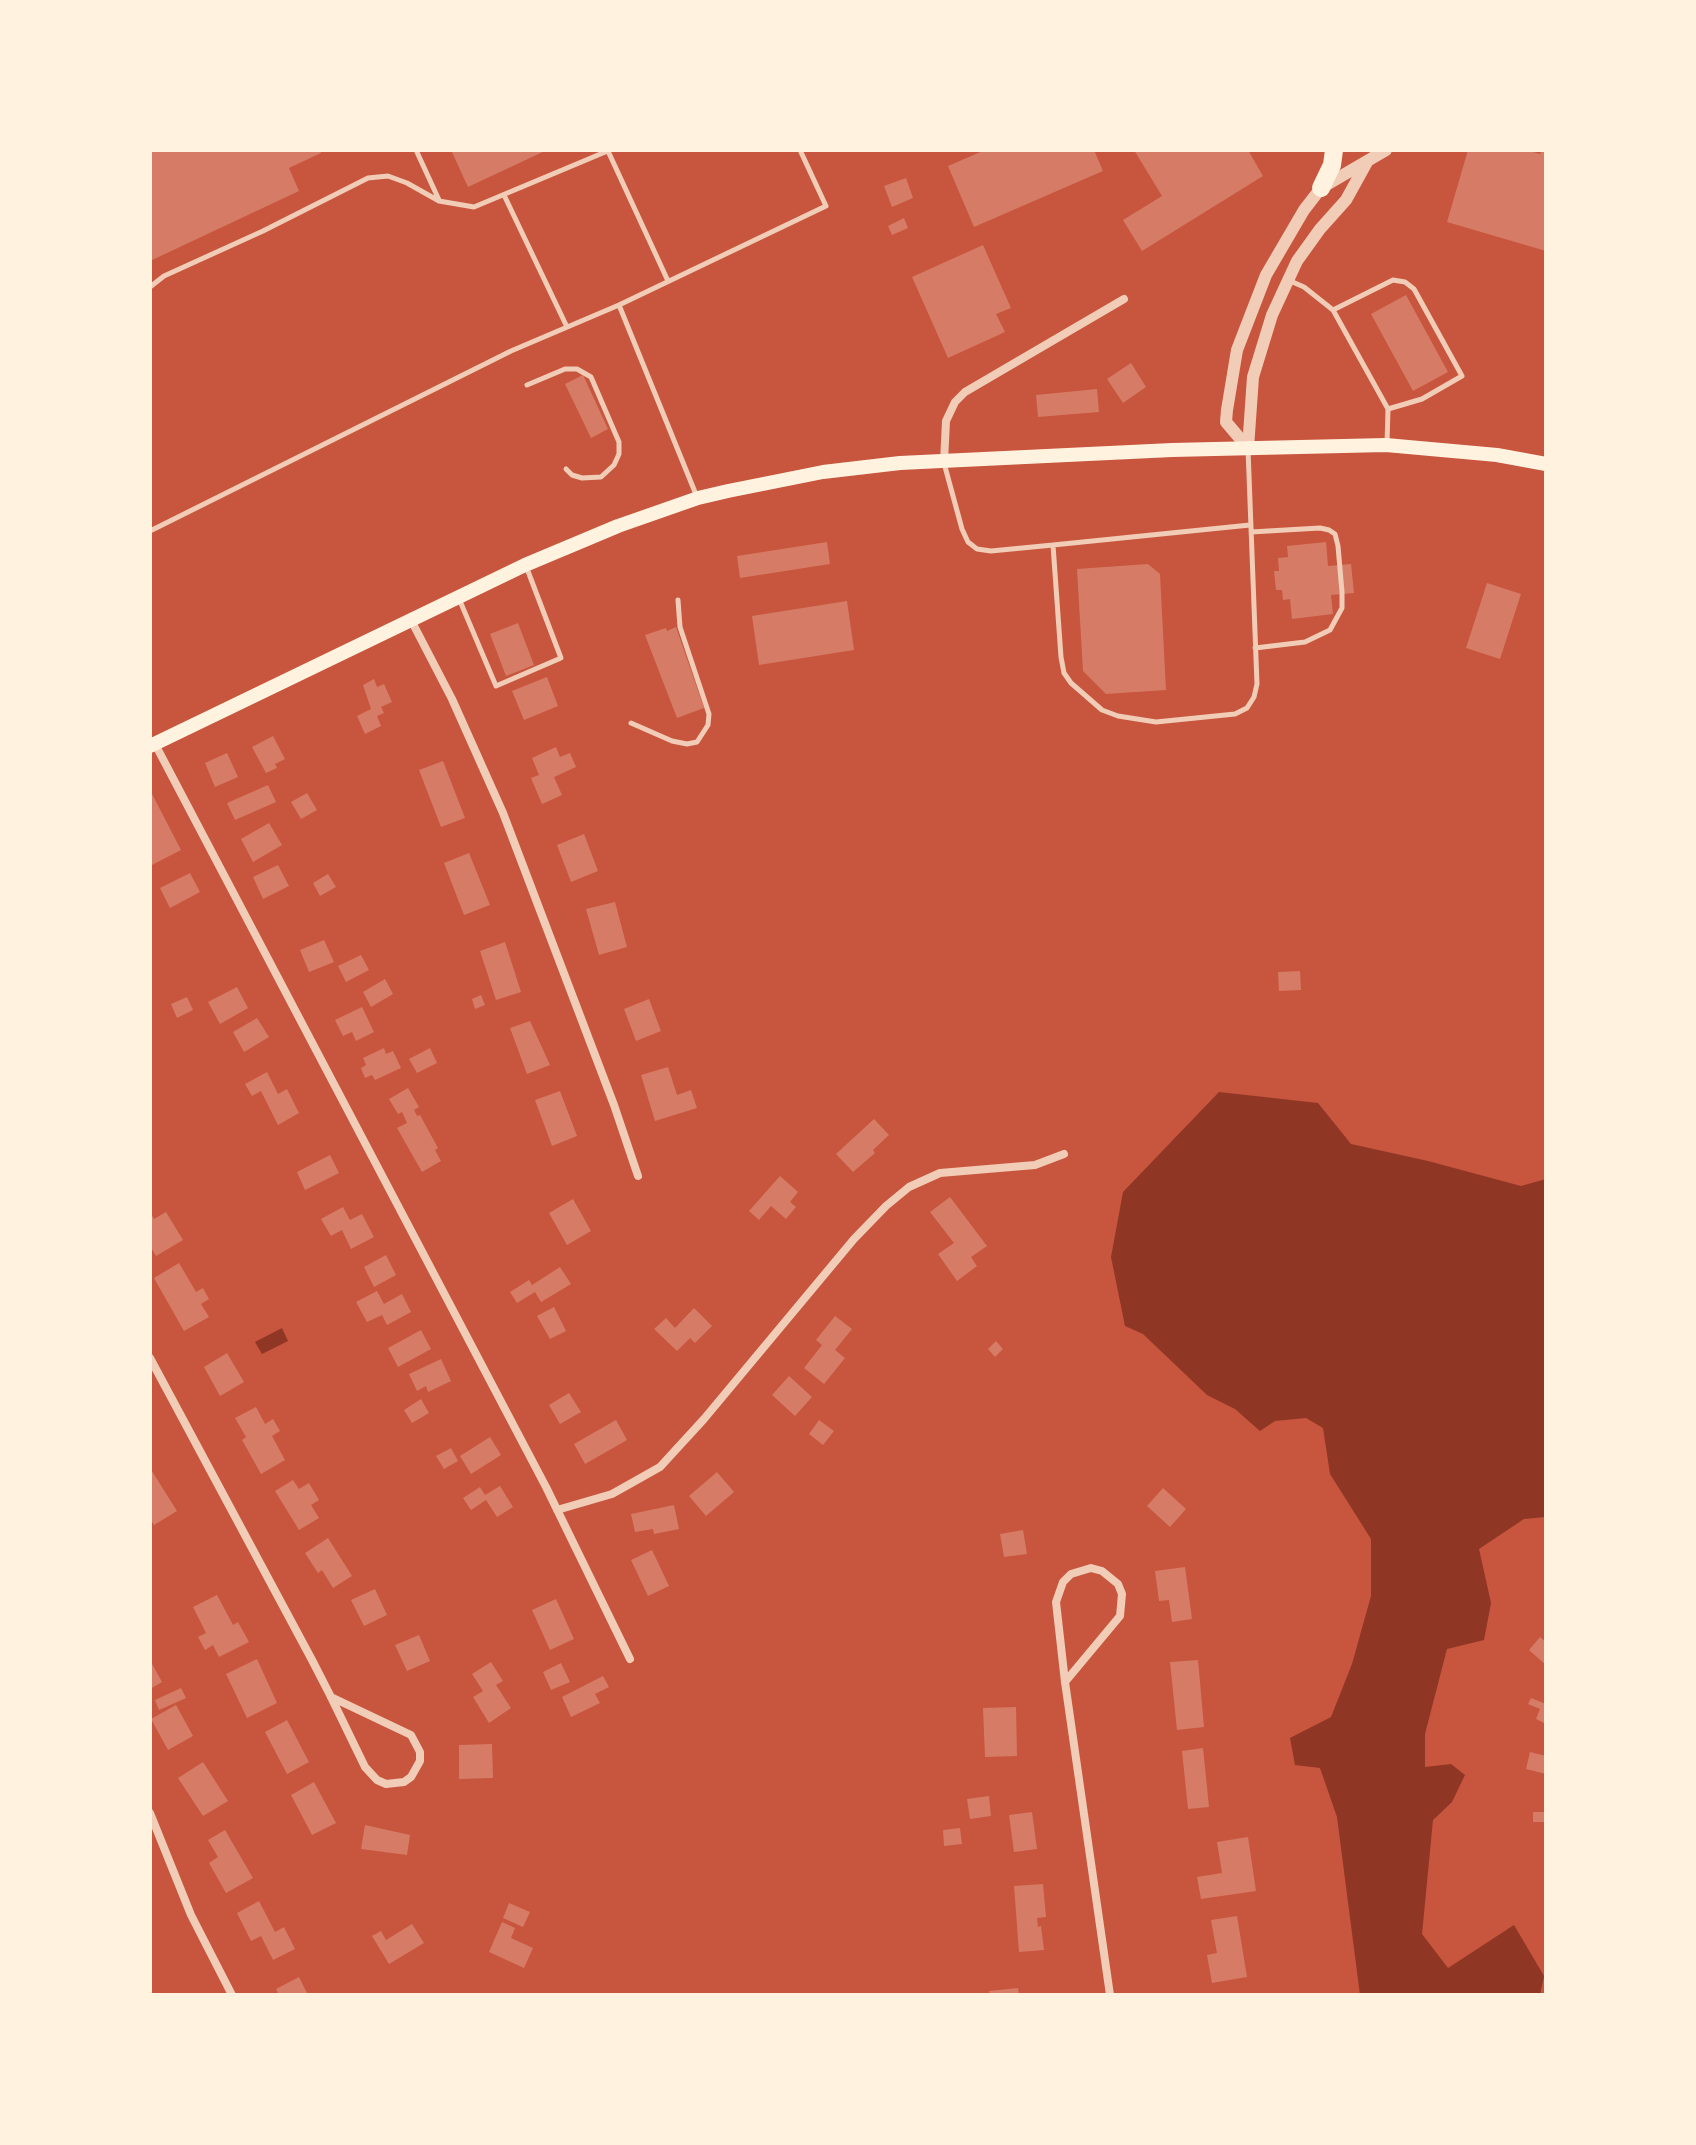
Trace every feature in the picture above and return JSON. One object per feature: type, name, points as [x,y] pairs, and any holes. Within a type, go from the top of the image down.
[{"type":"highway","points":[[1321,188],[1332,165],[1334,150]]},
{"type":"main road","points":[[152,745],[525,565],[618,526],[698,498],[823,472],[900,463],[1386,445],[1497,455],[1546,464]]},
{"type":"street","points":[[1248,448],[1226,422],[1230,379],[1237,350],[1266,275],[1296,223],[1321,188],[1386,150]]},
{"type":"street","points":[[1248,448],[1253,377],[1272,315],[1287,279],[1320,229],[1346,200],[1367,162]]},
{"type":"street","points":[[944,462],[946,421],[955,402],[965,392],[1124,299]]},
{"type":"street","points":[[411,620],[452,699],[503,813],[638,1176]]},
{"type":"street","points":[[152,745],[557,1510],[630,1659]]},
{"type":"street","points":[[557,1510],[612,1494],[660,1467],[854,1239],[909,1187],[940,1173],[1035,1165],[1064,1154]]},
{"type":"street","points":[[150,1358],[370,1774],[386,1784],[404,1782],[411,1777],[420,1761],[417,1742],[411,1735],[331,1697]]},
{"type":"street","points":[[1065,1682],[1120,1616],[1122,1594],[1111,1576],[1102,1571],[1091,1568],[1071,1574],[1058,1591],[1056,1602],[1065,1682],[1110,1995]]},
{"type":"street","points":[[150,1813],[191,1915],[232,1995]]},
{"type":"lane","points":[[416,150],[439,201]]},
{"type":"lane","points":[[150,287],[164,276],[368,178],[388,176],[439,201],[474,207],[609,150],[668,281]]},
{"type":"lane","points":[[150,531],[331,439],[826,206],[800,150]]},
{"type":"lane","points":[[504,195],[567,327]]},
{"type":"lane","points":[[1287,279],[1304,287],[1333,310],[1388,409],[1386,445]]},
{"type":"lane","points":[[1333,310],[1393,280],[1405,282],[1414,289],[1462,376],[1422,399],[1388,409]]},
{"type":"lane","points":[[619,305],[698,498]]},
{"type":"lane","points":[[527,385],[565,369],[577,369],[591,377],[619,442],[619,454],[614,465],[601,477],[582,478],[566,469]]},
{"type":"lane","points":[[1053,545],[1064,673],[1071,683],[1102,710],[1118,716],[1156,722],[1235,714],[1247,708],[1257,684],[1248,448]]},
{"type":"lane","points":[[944,462],[962,529],[968,542],[977,549],[991,551],[1251,529],[1329,530],[1335,534],[1338,546],[1342,592],[1342,608],[1330,630],[1305,642],[1255,648]]},
{"type":"lane","points":[[458,598],[496,686],[561,658],[525,565]]},
{"type":"lane","points":[[631,723],[672,741],[687,744],[697,742],[708,725],[709,714],[680,627],[678,600]]},
{"type":"shaded area","points":[[1219,1092],[1318,1103],[1351,1144],[1521,1186],[1546,1179],[1546,1517],[1524,1519],[1479,1549],[1491,1603],[1484,1640],[1447,1649],[1425,1734],[1425,1767],[1451,1764],[1465,1775],[1452,1802],[1433,1820],[1422,1934],[1448,1968],[1514,1925],[1544,1976],[1540,1995],[1360,1995],[1337,1817],[1320,1768],[1295,1765],[1290,1738],[1331,1717],[1352,1664],[1371,1596],[1371,1539],[1330,1474],[1323,1428],[1306,1418],[1275,1421],[1260,1431],[1235,1409],[1207,1395],[1143,1334],[1125,1326],[1111,1257],[1123,1192]]},
{"type":"shaded area","points":[[282,1328],[288,1341],[262,1354],[255,1342]]},
{"type":"building","points":[[150,150],[320,150],[321,153],[289,168],[299,191],[150,261]]},
{"type":"building","points":[[451,150],[547,150],[468,187]]},
{"type":"building","points":[[985,150],[1094,150],[1103,171],[974,227],[948,166]]},
{"type":"building","points":[[1134,150],[1248,150],[1263,176],[1142,251],[1123,220],[1162,196]]},
{"type":"building","points":[[1468,150],[1526,150],[1540,154],[1546,150],[1546,251],[1447,222]]},
{"type":"building","points":[[906,178],[913,198],[892,207],[884,186]]},
{"type":"building","points":[[904,218],[908,228],[892,235],[888,226]]},
{"type":"building","points":[[983,245],[1011,308],[996,314],[1005,332],[948,358],[912,277]]},
{"type":"building","points":[[1406,295],[1448,372],[1413,391],[1371,314]]},
{"type":"building","points":[[1131,363],[1146,387],[1123,403],[1107,379]]},
{"type":"building","points":[[583,375],[608,429],[591,438],[565,384]]},
{"type":"building","points":[[1097,389],[1099,412],[1038,417],[1036,395]]},
{"type":"building","points":[[827,542],[830,564],[740,578],[737,556]]},
{"type":"building","points":[[1326,542],[1328,566],[1351,564],[1354,593],[1331,595],[1333,614],[1292,619],[1290,599],[1283,600],[1282,590],[1276,590],[1274,571],[1279,571],[1278,558],[1288,557],[1287,546]]},
{"type":"building","points":[[1148,564],[1160,574],[1166,690],[1106,694],[1083,671],[1077,569]]},
{"type":"building","points":[[1487,583],[1521,594],[1500,659],[1466,648]]},
{"type":"building","points":[[847,601],[854,650],[759,665],[752,616]]},
{"type":"building","points":[[518,623],[534,665],[506,676],[490,634]]},
{"type":"building","points":[[676,627],[704,708],[677,718],[645,635]]},
{"type":"building","points":[[547,677],[558,706],[524,720],[512,691]]},
{"type":"building","points":[[374,679],[377,687],[384,684],[392,702],[381,707],[384,713],[377,716],[381,726],[365,734],[357,716],[371,709],[363,685]]},
{"type":"building","points":[[273,736],[285,759],[275,764],[277,768],[266,773],[252,747]]},
{"type":"building","points":[[556,747],[560,757],[570,753],[576,767],[554,777],[562,795],[542,804],[531,778],[539,775],[532,758]]},
{"type":"building","points":[[227,753],[238,777],[215,787],[205,763]]},
{"type":"building","points":[[443,761],[465,818],[441,827],[419,770]]},
{"type":"building","points":[[268,785],[276,802],[235,820],[227,803]]},
{"type":"building","points":[[150,790],[181,850],[150,866]]},
{"type":"building","points":[[307,793],[317,810],[301,819],[291,802]]},
{"type":"building","points":[[269,823],[282,845],[253,862],[241,839]]},
{"type":"building","points":[[584,834],[598,871],[571,882],[557,845]]},
{"type":"building","points":[[469,853],[490,905],[464,915],[444,863]]},
{"type":"building","points":[[278,865],[289,886],[263,899],[253,877]]},
{"type":"building","points":[[190,873],[200,892],[170,908],[160,888]]},
{"type":"building","points":[[328,874],[336,887],[320,896],[313,883]]},
{"type":"building","points":[[615,902],[627,947],[599,955],[586,909]]},
{"type":"building","points":[[324,940],[334,962],[309,972],[300,950]]},
{"type":"building","points":[[505,942],[521,992],[496,1000],[480,951]]},
{"type":"building","points":[[361,955],[369,970],[346,982],[338,966]]},
{"type":"building","points":[[1300,971],[1301,990],[1279,991],[1278,972]]},
{"type":"building","points":[[385,979],[393,994],[371,1007],[363,992]]},
{"type":"building","points":[[237,987],[248,1008],[220,1024],[208,1002]]},
{"type":"building","points":[[481,995],[485,1005],[475,1009],[472,999]]},
{"type":"building","points":[[187,997],[193,1010],[177,1018],[171,1004]]},
{"type":"building","points":[[649,999],[661,1031],[636,1041],[624,1009]]},
{"type":"building","points":[[362,1007],[374,1032],[356,1041],[352,1032],[343,1036],[335,1020]]},
{"type":"building","points":[[257,1018],[269,1037],[244,1052],[233,1032]]},
{"type":"building","points":[[530,1021],[550,1065],[527,1074],[510,1028]]},
{"type":"building","points":[[384,1048],[386,1054],[393,1051],[401,1068],[375,1080],[372,1075],[365,1078],[361,1068],[366,1065],[363,1058]]},
{"type":"building","points":[[430,1048],[437,1063],[417,1073],[409,1059]]},
{"type":"building","points":[[668,1067],[677,1095],[691,1090],[697,1108],[655,1121],[641,1075]]},
{"type":"building","points":[[267,1072],[278,1094],[287,1089],[299,1113],[278,1125],[261,1091],[252,1096],[245,1084]]},
{"type":"building","points":[[408,1088],[419,1107],[414,1110],[417,1116],[420,1115],[438,1148],[435,1150],[441,1161],[422,1172],[397,1128],[407,1123],[402,1112],[398,1114],[389,1099]]},
{"type":"building","points":[[560,1091],[577,1136],[552,1146],[535,1100]]},
{"type":"building","points":[[874,1119],[889,1135],[873,1150],[875,1153],[853,1172],[836,1154]]},
{"type":"building","points":[[330,1155],[339,1173],[305,1190],[297,1172]]},
{"type":"building","points":[[780,1176],[798,1192],[790,1202],[796,1207],[786,1219],[771,1206],[759,1220],[749,1211]]},
{"type":"building","points":[[950,1197],[987,1246],[971,1257],[977,1266],[957,1281],[938,1254],[954,1243],[930,1212]]},
{"type":"building","points":[[573,1199],[591,1231],[567,1245],[549,1213]]},
{"type":"building","points":[[343,1207],[350,1220],[362,1214],[374,1237],[351,1249],[342,1230],[331,1236],[321,1219]]},
{"type":"building","points":[[150,1212],[154,1219],[166,1212],[183,1240],[156,1256],[150,1246]]},
{"type":"building","points":[[386,1255],[396,1275],[374,1287],[364,1267]]},
{"type":"building","points":[[179,1263],[196,1292],[203,1288],[209,1299],[201,1304],[209,1317],[184,1331],[154,1278]]},
{"type":"building","points":[[560,1267],[571,1284],[541,1302],[535,1292],[517,1303],[510,1292],[529,1280],[532,1285]]},
{"type":"building","points":[[377,1291],[384,1304],[402,1294],[411,1312],[387,1325],[382,1315],[367,1322],[356,1302]]},
{"type":"building","points":[[554,1307],[566,1331],[550,1339],[537,1316]]},
{"type":"building","points":[[694,1308],[712,1326],[695,1343],[690,1338],[677,1351],[654,1329],[666,1318],[675,1328]]},
{"type":"building","points":[[835,1316],[852,1329],[835,1350],[845,1358],[824,1384],[804,1368],[822,1345],[816,1340]]},
{"type":"building","points":[[421,1330],[431,1349],[398,1367],[388,1348]]},
{"type":"building","points":[[996,1341],[1003,1349],[995,1357],[988,1349]]},
{"type":"building","points":[[227,1353],[244,1382],[220,1396],[204,1367]]},
{"type":"building","points":[[441,1359],[451,1381],[428,1392],[426,1386],[417,1391],[409,1374]]},
{"type":"building","points":[[789,1376],[812,1397],[795,1416],[772,1395]]},
{"type":"building","points":[[569,1393],[581,1412],[560,1424],[549,1405]]},
{"type":"building","points":[[421,1399],[429,1413],[412,1423],[404,1410]]},
{"type":"building","points":[[256,1407],[265,1424],[273,1419],[280,1431],[272,1436],[285,1460],[261,1474],[242,1440],[246,1437],[235,1418]]},
{"type":"building","points":[[616,1420],[627,1440],[585,1464],[574,1444]]},
{"type":"building","points":[[819,1420],[834,1431],[823,1445],[809,1434]]},
{"type":"building","points":[[490,1437],[501,1455],[471,1474],[460,1456]]},
{"type":"building","points":[[451,1448],[458,1461],[444,1469],[436,1456]]},
{"type":"building","points":[[150,1468],[177,1511],[154,1525],[150,1519]]},
{"type":"building","points":[[717,1472],[734,1492],[706,1516],[689,1496]]},
{"type":"building","points":[[293,1480],[299,1489],[309,1483],[319,1500],[311,1505],[319,1518],[299,1530],[275,1491]]},
{"type":"building","points":[[500,1486],[513,1507],[497,1517],[486,1500],[471,1510],[463,1498],[480,1487],[485,1495]]},
{"type":"building","points":[[1163,1488],[1186,1509],[1170,1527],[1147,1506]]},
{"type":"building","points":[[674,1505],[679,1529],[654,1534],[653,1529],[635,1532],[631,1514]]},
{"type":"building","points":[[1023,1530],[1027,1554],[1004,1557],[1000,1534]]},
{"type":"building","points":[[328,1538],[352,1576],[333,1588],[322,1570],[318,1573],[305,1553]]},
{"type":"building","points":[[652,1550],[669,1586],[648,1596],[631,1560]]},
{"type":"building","points":[[1185,1567],[1192,1619],[1172,1622],[1169,1600],[1159,1601],[1155,1571]]},
{"type":"building","points":[[375,1589],[387,1615],[364,1626],[351,1600]]},
{"type":"building","points":[[217,1595],[233,1625],[238,1622],[249,1642],[219,1657],[213,1645],[205,1650],[198,1637],[206,1633],[193,1607]]},
{"type":"building","points":[[556,1599],[574,1639],[550,1650],[532,1610]]},
{"type":"building","points":[[419,1635],[430,1661],[407,1671],[395,1645]]},
{"type":"building","points":[[1540,1637],[1546,1642],[1546,1665],[1529,1650]]},
{"type":"building","points":[[257,1659],[277,1703],[247,1718],[226,1674]]},
{"type":"building","points":[[150,1660],[162,1682],[150,1689]]},
{"type":"building","points":[[1198,1660],[1204,1727],[1177,1730],[1170,1662]]},
{"type":"building","points":[[491,1662],[503,1681],[496,1685],[511,1708],[489,1723],[473,1697],[483,1691],[472,1674]]},
{"type":"building","points":[[561,1663],[570,1682],[551,1690],[543,1672]]},
{"type":"building","points":[[603,1676],[609,1687],[595,1694],[600,1703],[571,1717],[562,1697]]},
{"type":"building","points":[[181,1688],[186,1698],[159,1710],[155,1700]]},
{"type":"building","points":[[1531,1698],[1546,1704],[1546,1724],[1536,1719],[1540,1709],[1528,1704]]},
{"type":"building","points":[[176,1705],[193,1736],[168,1750],[151,1719]]},
{"type":"building","points":[[1016,1707],[1017,1756],[985,1757],[983,1708]]},
{"type":"building","points":[[287,1720],[309,1762],[287,1774],[265,1732]]},
{"type":"building","points":[[492,1744],[493,1778],[459,1779],[459,1745]]},
{"type":"building","points":[[1203,1748],[1209,1807],[1188,1809],[1182,1751]]},
{"type":"building","points":[[1530,1752],[1546,1756],[1546,1774],[1526,1769]]},
{"type":"building","points":[[203,1762],[228,1801],[203,1816],[178,1778]]},
{"type":"building","points":[[314,1782],[336,1823],[312,1835],[291,1795]]},
{"type":"building","points":[[989,1796],[991,1816],[970,1819],[967,1799]]},
{"type":"building","points":[[1032,1812],[1037,1849],[1014,1852],[1009,1815]]},
{"type":"building","points":[[1533,1812],[1546,1812],[1546,1822],[1533,1822]]},
{"type":"building","points":[[365,1825],[410,1835],[407,1855],[361,1849]]},
{"type":"building","points":[[960,1828],[962,1844],[944,1846],[943,1830]]},
{"type":"building","points":[[225,1830],[253,1878],[226,1893],[209,1863],[218,1857],[208,1840]]},
{"type":"building","points":[[1248,1837],[1256,1891],[1201,1899],[1197,1877],[1222,1873],[1217,1842]]},
{"type":"building","points":[[1043,1884],[1046,1917],[1037,1918],[1044,1950],[1019,1952],[1014,1886]]},
{"type":"building","points":[[259,1901],[275,1932],[284,1927],[295,1949],[273,1960],[261,1936],[251,1941],[237,1913]]},
{"type":"building","points":[[509,1903],[530,1912],[523,1927],[503,1918]]},
{"type":"building","points":[[1237,1916],[1247,1977],[1212,1983],[1207,1955],[1217,1953],[1211,1920]]},
{"type":"building","points":[[502,1922],[515,1928],[511,1938],[533,1948],[524,1968],[489,1952]]},
{"type":"building","points":[[412,1924],[424,1943],[389,1964],[372,1936],[381,1931],[386,1940]]},
{"type":"building","points":[[299,1977],[308,1995],[279,1995],[276,1989]]},
{"type":"building","points":[[1018,1988],[1019,1995],[990,1995],[989,1991]]}]
